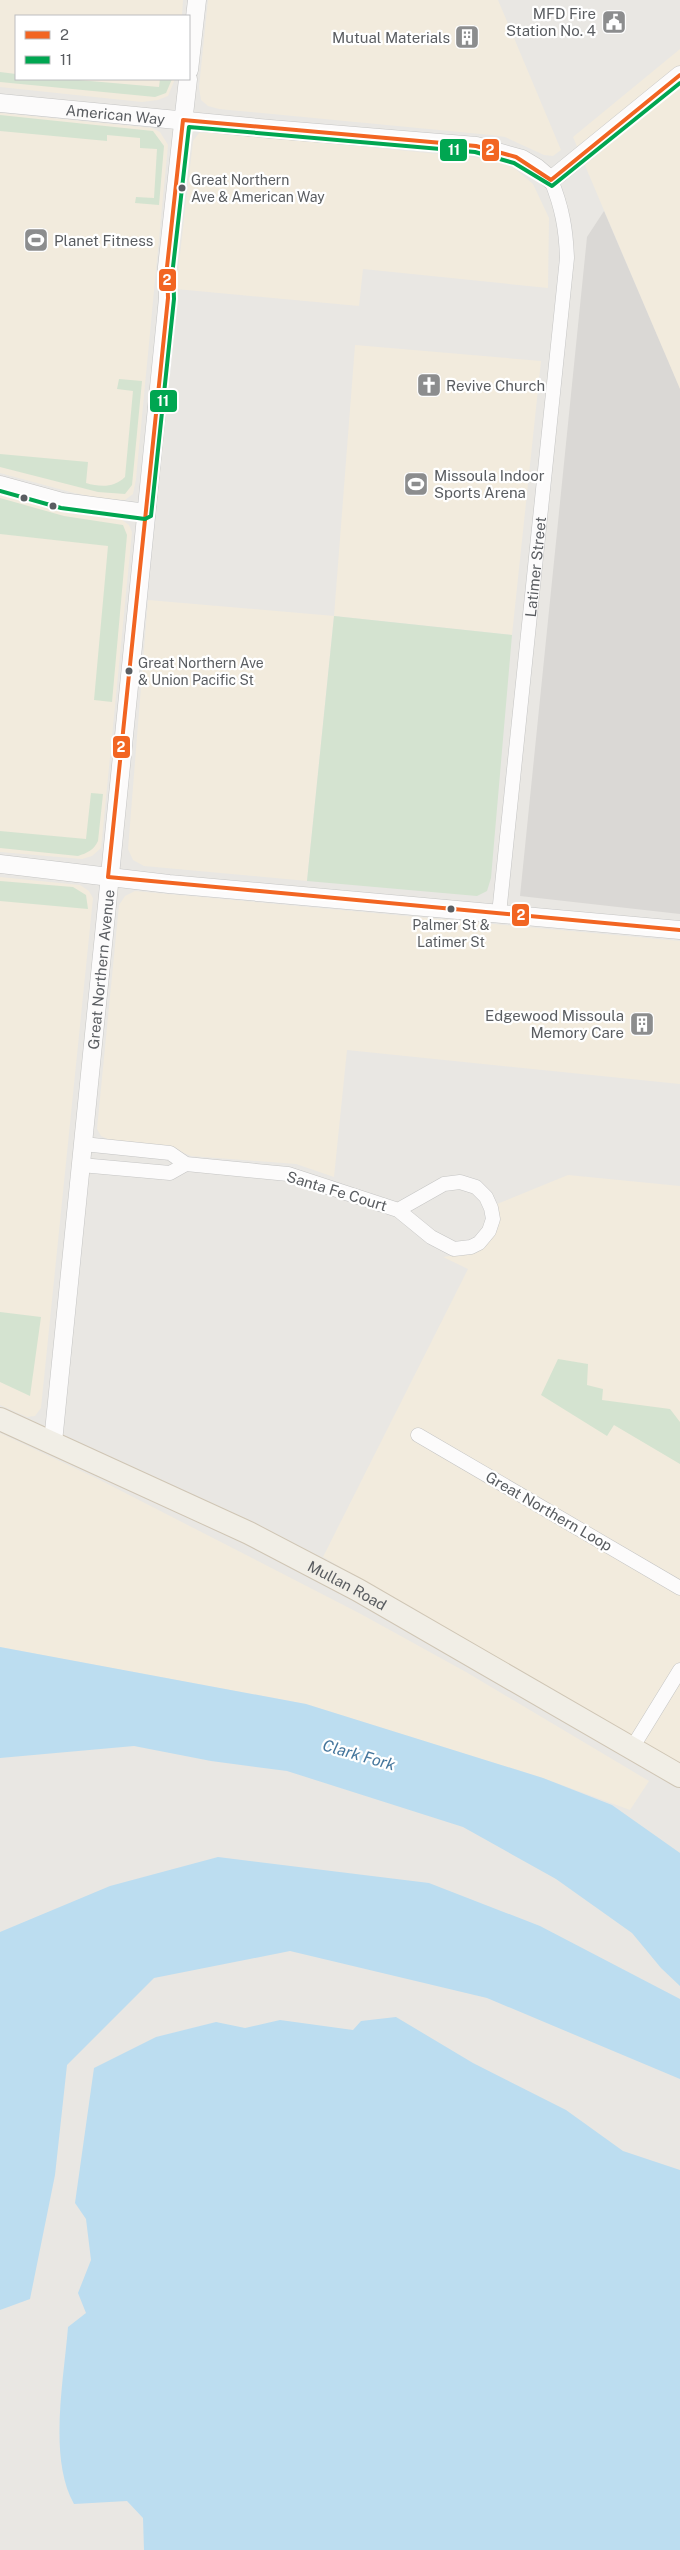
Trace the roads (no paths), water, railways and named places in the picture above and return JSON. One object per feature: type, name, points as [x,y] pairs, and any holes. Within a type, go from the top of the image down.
[{"type":"main road","name":"Mullan Road","points":[[0,1419],[249,1533],[358,1590],[680,1776]]},
{"type":"street","points":[[190,61],[197,0]]},
{"type":"street","points":[[551,180],[680,75]]},
{"type":"street","name":"Great Northern Avenue","points":[[53,1442],[108,877],[120,781],[168,298],[167,267],[188,80]]},
{"type":"street","name":"American Way","points":[[0,103],[489,148],[522,159],[551,180]]},
{"type":"street","name":"Latimer Street","points":[[499,914],[567,258],[566,228],[561,204],[551,180]]},
{"type":"street","points":[[0,485],[62,502],[146,514]]},
{"type":"street","points":[[0,864],[108,877],[680,930]]},
{"type":"street","name":"Santa Fe Court","points":[[83,1144],[170,1154],[186,1164],[288,1174],[398,1210],[430,1237],[454,1249],[471,1247],[479,1243],[489,1231],[493,1219],[492,1208],[486,1196],[476,1188],[460,1182],[444,1184],[398,1210]]},
{"type":"street","name":"Santa Fe Court","points":[[81,1165],[170,1174],[186,1164]]},
{"type":"street","name":"Great Northern Loop","points":[[418,1435],[680,1588]]},
{"type":"street","points":[[632,1748],[680,1670]]},
{"type":"water","name":"Clark Fork","points":[[0,1647],[306,1704],[543,1778],[612,1805],[680,1853],[680,1986],[661,1968],[632,1933],[556,1879],[463,1827],[287,1771],[211,1761],[134,1746],[0,1758]]},
{"type":"water","points":[[218,1857],[429,1883],[540,1926],[680,1999],[680,2079],[487,1998],[290,1951],[154,1978],[67,2065],[55,2175],[30,2299],[0,2310],[0,1932],[110,1886]]},
{"type":"water","points":[[396,2017],[473,2063],[566,2110],[623,2151],[680,2170],[680,2550],[144,2550],[143,2518],[127,2501],[74,2504],[66,2485],[62,2464],[60,2441],[61,2394],[68,2327],[86,2313],[78,2293],[91,2260],[86,2219],[75,2203],[94,2068],[156,2037],[216,2022],[245,2028],[280,2020],[353,2030],[361,2021]]},
{"type":"place","name":"MFD Fire Station No. 4","points":[[614,22]]},
{"type":"place","name":"Mutual Materials","points":[[467,37]]},
{"type":"place","name":"Great Northern Ave & American Way","points":[[182,188]]},
{"type":"place","name":"Planet Fitness","points":[[36,240]]},
{"type":"place","name":"Revive Church","points":[[429,385]]},
{"type":"place","name":"Missoula Indoor Sports Arena","points":[[416,484]]},
{"type":"place","name":"Great Northern Ave & Union Pacific St","points":[[129,671]]},
{"type":"place","name":"Palmer St & Latimer St","points":[[451,909]]},
{"type":"place","name":"Edgewood Missoula Memory Care","points":[[642,1024]]}]
